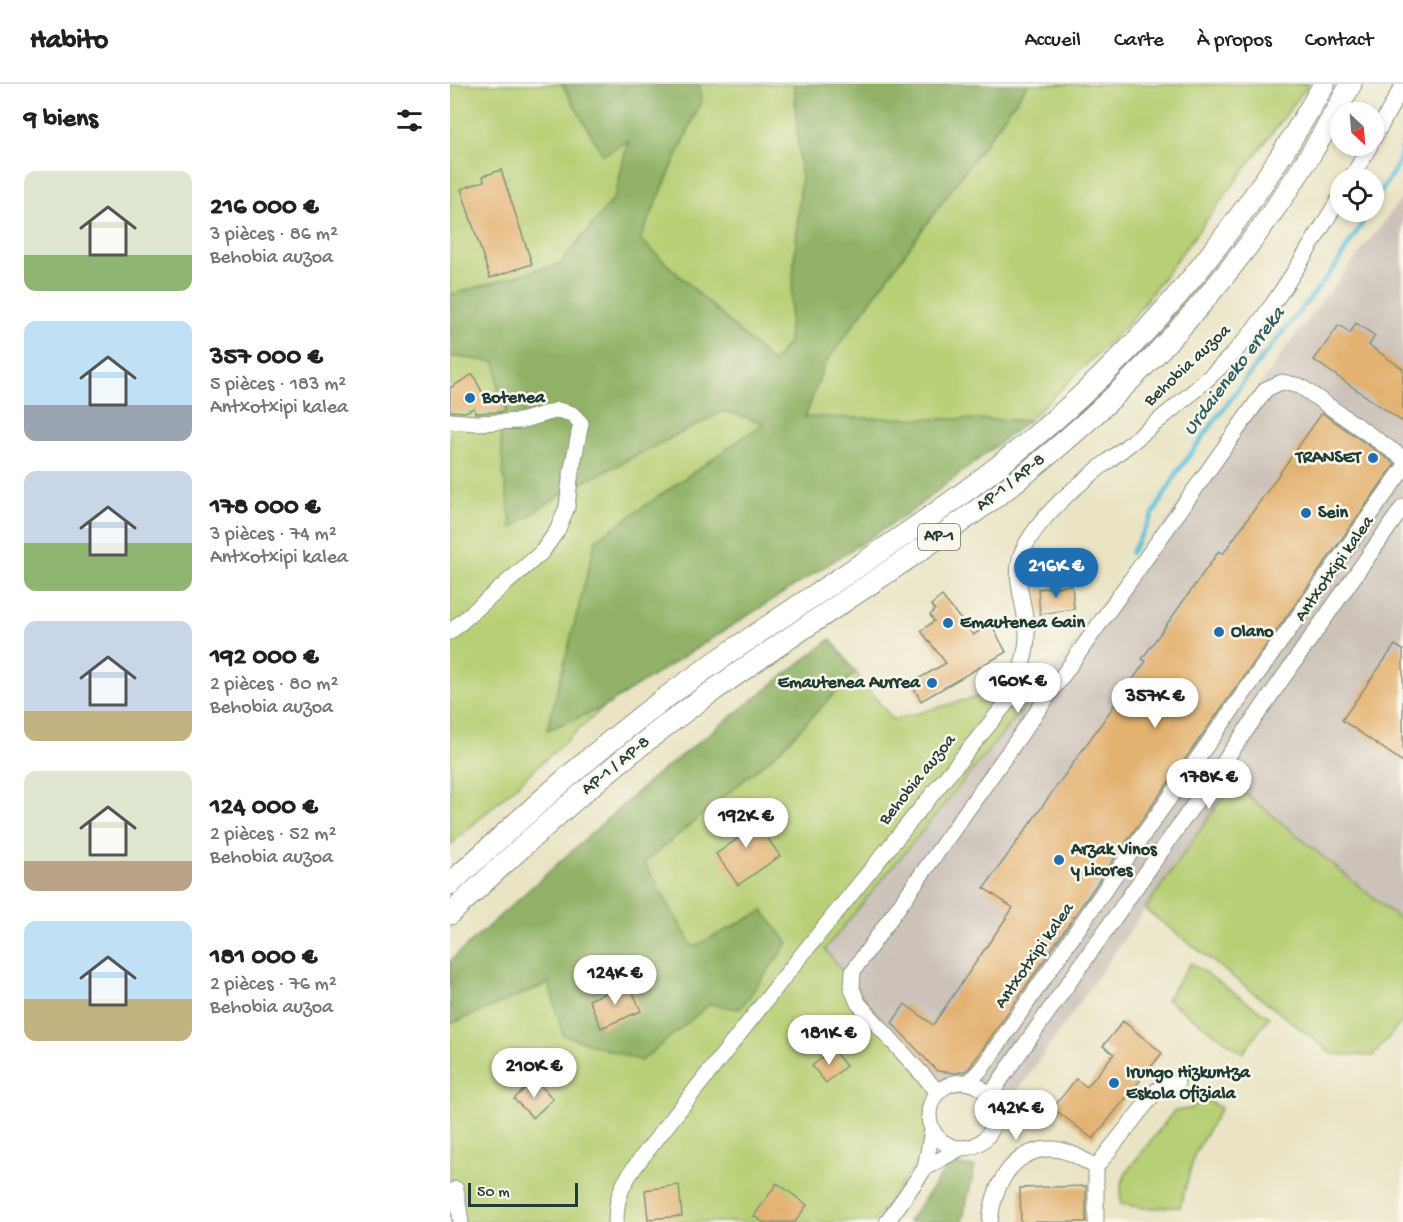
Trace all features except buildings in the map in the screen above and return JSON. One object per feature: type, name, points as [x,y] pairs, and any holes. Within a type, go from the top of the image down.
[{"type":"highway","name":"AP-1 / AP-8","points":[[450,884],[527,812],[613,738],[675,691],[950,501],[1026,445],[1061,414],[1130,350],[1193,279],[1278,163],[1324,84]]},
{"type":"highway","name":"AP-1 / AP-8","points":[[450,914],[529,840],[679,715],[783,641],[963,520],[1040,462],[1085,423],[1178,331],[1239,257],[1293,180],[1351,84]]},
{"type":"highway","points":[[450,866],[527,812]]},
{"type":"highway","points":[[450,932],[509,870],[529,840]]},
{"type":"street","points":[[1384,120],[1403,85]]},
{"type":"street","name":"Behobia auzoa","points":[[616,1222],[616,1201],[623,1183],[639,1161],[800,957],[1009,700],[1022,667],[1027,635],[1017,567],[1023,549],[1034,531],[1081,483],[1207,379],[1244,341],[1272,306],[1330,213]]},
{"type":"street","points":[[938,1092],[858,1003],[852,989],[853,971],[1266,389],[1282,382],[1300,386],[1403,458]]},
{"type":"street","points":[[450,421],[476,423],[520,421],[558,410],[572,414],[581,423],[567,507],[557,531],[542,552],[450,632]]},
{"type":"street","name":"Antxotxipi kalea","points":[[969,1082],[982,1068],[1124,862],[1403,469]]},
{"type":"street","name":"Antxotxipi kalea","points":[[990,1097],[1403,507]]},
{"type":"street","points":[[969,1082],[978,1086],[990,1097],[995,1108],[993,1128],[980,1144],[959,1149],[939,1140],[932,1131],[928,1117],[930,1104],[938,1092],[948,1085],[969,1082]]},
{"type":"street","points":[[1096,1222],[1096,1167],[1156,1091],[1163,1086],[1177,1083]]},
{"type":"street","points":[[925,1168],[932,1131]]},
{"type":"street","points":[[886,1222],[925,1168],[959,1149]]},
{"type":"street","points":[[990,1222],[991,1208],[1007,1170],[1022,1157],[1049,1149],[1069,1152],[1096,1167]]},
{"type":"street","points":[[456,1190],[461,1222]]},
{"type":"shaded area","points":[[1403,197],[1403,922],[1233,784],[1009,1103],[938,1092],[825,949],[1129,577],[1287,346]]},
{"type":"green space","points":[[450,84],[562,84],[603,154],[628,141],[615,197],[561,263],[450,295]]},
{"type":"green space","points":[[562,84],[699,84],[702,99],[640,239],[773,363],[788,343],[801,180],[794,84],[1028,84],[824,365],[805,417],[1029,420],[909,513],[604,707],[547,730],[596,540],[764,423],[724,411],[566,491],[512,528],[503,471],[496,362],[450,356],[450,295],[561,263],[615,197],[628,141],[603,155]]},
{"type":"green space","points":[[699,84],[794,84],[801,180],[788,343],[773,363],[640,239],[702,100]]},
{"type":"green space","points":[[1028,84],[1309,84],[1129,323],[1029,420],[805,418],[824,365]]},
{"type":"green space","points":[[450,356],[496,361],[503,471],[566,491],[724,411],[765,423],[596,540],[548,729],[604,707],[450,845]]},
{"type":"green space","points":[[831,639],[855,672],[779,751],[644,863],[693,947],[763,911],[788,943],[740,1009],[710,1004],[641,1061],[563,1035],[549,983],[450,1024],[450,961],[656,775]]},
{"type":"green space","points":[[855,672],[893,720],[1049,677],[825,949],[938,1092],[918,1161],[874,1222],[450,1222],[450,1024],[549,983],[641,1061],[710,1004],[763,911],[693,948],[644,863],[779,751]]},
{"type":"green space","points":[[1233,783],[1403,922],[1403,1020],[1373,1056],[1333,1054],[1145,909]]},
{"type":"green space","points":[[1191,963],[1269,1017],[1243,1053],[1166,999]]},
{"type":"green space","points":[[1202,1098],[1221,1108],[1195,1153],[1180,1207],[1144,1208],[1121,1204],[1121,1184],[1128,1170],[1174,1111],[1190,1109]]},
{"type":"green space","points":[[949,1164],[975,1167],[962,1222],[908,1222]]},
{"type":"waterway","name":"Urdaieneko erreka","points":[[1384,187],[1398,164],[1403,144]]},
{"type":"waterway","name":"Urdaieneko erreka","points":[[1131,553],[1178,471],[1250,373],[1335,267],[1363,222]]},
{"type":"place","name":"Botenea","points":[[470,398]]},
{"type":"place","name":"TRANSET","points":[[1373,458]]},
{"type":"place","name":"Sein","points":[[1306,513]]},
{"type":"place","name":"Emautenea Gain","points":[[948,623]]},
{"type":"place","name":"Olano","points":[[1219,632]]},
{"type":"place","name":"Emautenea Aurrea","points":[[932,683]]},
{"type":"place","name":"Arzak Vinos y Licores","points":[[1059,860]]},
{"type":"place","name":"Irungo Hizkuntza Eskola Ofiziala","points":[[1114,1083]]}]
